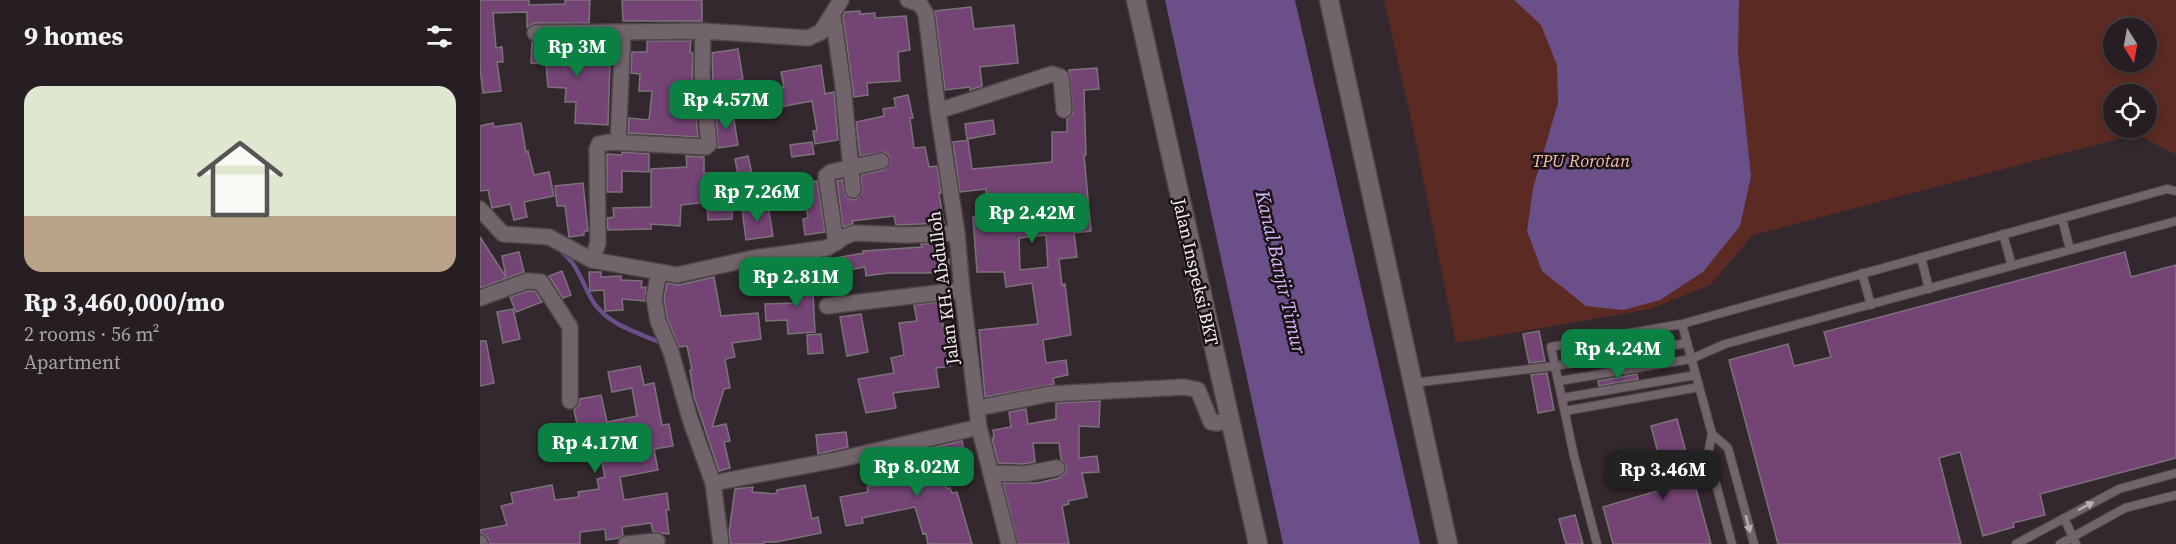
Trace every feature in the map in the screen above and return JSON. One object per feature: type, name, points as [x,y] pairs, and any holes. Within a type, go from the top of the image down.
[{"type":"street","points":[[535,33],[703,31],[808,38],[821,33],[841,0]]},
{"type":"street","name":"Jalan KH. Abdulloh","points":[[908,0],[920,4],[926,14],[957,233],[979,427],[1009,544]]},
{"type":"street","name":"Jalan Inspeksi BKT","points":[[1136,0],[1258,544]]},
{"type":"street","points":[[1329,0],[1448,544]]},
{"type":"street","points":[[833,16],[843,86],[853,190]]},
{"type":"street","points":[[592,260],[598,243],[597,148],[602,142],[706,147],[709,145],[702,73],[703,31]]},
{"type":"street","points":[[618,142],[623,33]]},
{"type":"street","points":[[938,111],[1052,74],[1061,77],[1064,110]]},
{"type":"street","points":[[836,243],[826,176],[850,166],[881,160]]},
{"type":"street","points":[[480,209],[503,234],[549,237],[592,260],[682,275],[754,258],[827,248],[844,237],[854,234],[957,233]]},
{"type":"street","points":[[659,272],[654,298],[658,321],[671,352],[690,419],[714,483],[721,544]]},
{"type":"street","points":[[480,298],[527,281],[541,282],[570,327],[570,401]]},
{"type":"street","points":[[826,306],[962,290]]},
{"type":"street","points":[[978,408],[1049,394],[1185,387],[1198,390],[1211,422],[1230,420]]},
{"type":"street","points":[[714,483],[836,460],[979,427]]},
{"type":"street","points":[[991,473],[1024,474],[1057,468]]},
{"type":"street","points":[[626,544],[657,541]]},
{"type":"lane","points":[[1597,544],[1551,347],[1682,324],[2167,189],[2176,191]]},
{"type":"lane","points":[[2062,218],[2070,250]]},
{"type":"lane","points":[[1558,381],[1691,359],[1725,344],[2176,221]]},
{"type":"lane","points":[[2003,234],[2012,266]]},
{"type":"lane","points":[[1921,257],[1929,289]]},
{"type":"lane","points":[[1862,273],[1871,305]]},
{"type":"lane","points":[[1682,324],[1713,434],[1728,448],[1754,544]]},
{"type":"lane","points":[[1413,383],[1556,366],[1687,343]]},
{"type":"lane","points":[[1562,398],[1696,375]]},
{"type":"lane","points":[[1565,411],[1699,387]]},
{"type":"lane","points":[[1713,434],[1708,454],[1732,544]]},
{"type":"lane","points":[[2016,544],[2119,489],[2176,473]]},
{"type":"lane","points":[[2060,544],[2075,540],[2125,508],[2176,495]]},
{"type":"lane","points":[[2064,518],[2075,540]]},
{"type":"green space","name":"TPU Rorotan","points":[[1384,0],[2176,0],[2176,155],[2144,138],[2157,138],[2157,84],[2103,84],[2103,138],[2122,138],[1753,235],[1710,285],[1650,309],[1456,343],[1414,133]]},
{"type":"water","name":"Kanal Banjir Timur","points":[[1165,0],[1295,0],[1420,544],[1283,544]]},
{"type":"water","points":[[1514,0],[1739,0],[1738,52],[1751,177],[1740,226],[1703,272],[1660,300],[1623,310],[1586,306],[1542,271],[1527,231],[1533,188],[1558,103],[1557,65],[1541,25]]},
{"type":"building","points":[[480,0],[529,0],[529,5],[565,4],[565,0],[590,0],[589,23],[535,23],[527,27],[527,12],[493,13],[496,48],[502,47],[503,62],[497,62],[501,91],[483,93],[480,68]]},
{"type":"building","points":[[622,0],[702,0],[702,21],[623,21]]},
{"type":"building","points":[[971,7],[974,29],[1014,25],[1018,63],[980,67],[982,86],[970,90],[970,87],[945,90],[935,11]]},
{"type":"building","points":[[860,11],[860,14],[875,13],[875,18],[906,16],[910,50],[898,52],[900,81],[867,83],[868,95],[854,97],[843,16],[845,12]]},
{"type":"building","points":[[647,41],[691,41],[698,137],[628,133],[629,118],[649,120],[652,91],[639,91],[640,74],[631,73],[632,52],[647,52]]},
{"type":"building","points":[[532,42],[589,42],[589,64],[610,64],[608,125],[575,123],[576,102],[565,102],[566,88],[548,87],[546,64],[531,63]]},
{"type":"building","points":[[738,49],[743,79],[713,84],[712,53]]},
{"type":"building","points":[[821,65],[825,94],[834,92],[838,140],[815,144],[813,131],[817,131],[812,101],[780,107],[776,88],[784,87],[781,72]]},
{"type":"building","points":[[1097,68],[1099,89],[1084,90],[1086,155],[1084,155],[1091,231],[1074,233],[1077,257],[1059,259],[1062,285],[1065,284],[1071,335],[1043,340],[1046,363],[1066,360],[1068,375],[1053,378],[1054,384],[985,397],[979,330],[1038,324],[1032,283],[1006,287],[1004,272],[977,272],[973,217],[988,216],[986,189],[960,192],[953,142],[968,140],[972,169],[1052,162],[1052,132],[1067,132],[1067,119],[1073,114],[1069,70]],"holes":[[[1046,235],[1048,267],[1020,270],[1019,238]]]},
{"type":"building","points":[[908,95],[913,118],[910,118],[914,148],[925,147],[929,167],[937,166],[944,223],[896,225],[894,216],[852,221],[853,224],[843,227],[837,181],[842,180],[845,195],[855,200],[862,193],[861,175],[884,170],[890,163],[889,155],[883,152],[860,156],[856,122],[884,116],[883,109],[896,107],[894,98]]},
{"type":"building","points":[[733,114],[738,145],[718,148],[716,117]]},
{"type":"building","points":[[993,120],[995,134],[967,139],[965,124]]},
{"type":"building","points":[[493,123],[494,127],[521,123],[526,152],[528,151],[534,175],[549,172],[554,196],[524,202],[527,217],[514,220],[510,204],[492,208],[488,190],[480,191],[480,126]]},
{"type":"building","points":[[812,142],[814,154],[792,157],[790,145]]},
{"type":"building","points":[[622,152],[649,154],[649,172],[622,171],[622,192],[607,192],[607,154],[622,155]]},
{"type":"building","points":[[686,156],[704,157],[704,173],[738,174],[735,159],[748,156],[752,174],[757,174],[758,179],[733,184],[732,219],[708,220],[707,202],[681,205],[680,226],[651,224],[651,229],[608,230],[607,218],[614,217],[613,208],[651,207],[651,169],[687,167]]},
{"type":"building","points":[[817,181],[825,232],[805,235],[803,219],[808,218],[803,183]]},
{"type":"building","points":[[583,183],[588,231],[584,231],[584,235],[569,237],[565,206],[557,206],[555,186]]},
{"type":"building","points":[[768,205],[773,236],[746,240],[742,209]]},
{"type":"building","points":[[480,237],[506,277],[502,256],[519,252],[524,272],[480,288]]},
{"type":"building","points":[[921,244],[937,244],[940,260],[949,259],[949,273],[888,273],[866,276],[865,267],[837,272],[835,258],[864,253],[863,251],[922,247]]},
{"type":"building","points":[[2125,252],[2131,277],[2176,265],[2176,458],[2040,494],[2045,515],[2013,523],[2014,527],[1983,536],[1960,452],[1939,458],[1961,544],[1778,544],[1729,360],[1788,344],[1794,366],[1831,357],[1824,332]]},
{"type":"building","points":[[562,271],[571,295],[563,298],[549,276]]},
{"type":"building","points":[[589,272],[601,272],[601,277],[621,276],[621,280],[642,281],[641,288],[646,287],[645,301],[622,299],[623,310],[605,311],[604,290],[590,291]]},
{"type":"building","points":[[812,273],[815,332],[788,334],[787,320],[766,321],[765,304],[798,303],[796,275]]},
{"type":"building","points":[[714,277],[721,316],[758,313],[761,339],[732,343],[735,357],[725,359],[730,388],[724,389],[712,427],[726,424],[730,441],[724,442],[730,468],[719,471],[694,396],[687,346],[679,347],[667,318],[664,298],[667,283],[679,285]]},
{"type":"building","points":[[535,291],[542,302],[516,312],[510,297]]},
{"type":"building","points":[[939,302],[950,366],[936,368],[939,387],[893,393],[896,408],[866,413],[858,379],[894,373],[891,358],[904,355],[899,323],[917,321],[914,305]]},
{"type":"building","points":[[513,309],[520,339],[503,343],[497,312]]},
{"type":"building","points":[[861,314],[868,352],[847,356],[840,317]]},
{"type":"building","points":[[1539,331],[1545,361],[1529,363],[1523,334]]},
{"type":"building","points":[[821,334],[823,353],[808,354],[807,335]]},
{"type":"building","points":[[1630,339],[1632,347],[1593,353],[1592,346]]},
{"type":"building","points":[[480,341],[486,341],[494,383],[480,386]]},
{"type":"building","points":[[640,366],[644,385],[654,383],[662,425],[669,424],[673,446],[654,449],[658,470],[620,477],[624,500],[667,493],[669,510],[666,510],[669,534],[653,532],[651,523],[622,527],[623,535],[606,540],[605,529],[580,532],[580,544],[490,544],[488,538],[480,530],[507,525],[501,506],[513,503],[511,493],[552,485],[555,500],[579,497],[578,492],[599,489],[597,479],[605,477],[600,454],[582,458],[581,452],[545,459],[540,435],[578,428],[574,410],[579,405],[580,399],[601,395],[607,422],[637,416],[632,388],[612,392],[608,372]]},
{"type":"building","points":[[1547,373],[1554,410],[1538,413],[1531,375]]},
{"type":"building","points":[[1637,374],[1638,379],[1599,386],[1598,381]]},
{"type":"building","points":[[1100,401],[1099,427],[1079,426],[1079,458],[1097,456],[1099,472],[1082,473],[1087,497],[1068,501],[1069,504],[1062,506],[1069,544],[1018,544],[1003,483],[1037,483],[1059,478],[1066,472],[1066,466],[1061,459],[1059,443],[1033,443],[1035,462],[998,463],[992,438],[994,438],[993,430],[1011,427],[1009,412],[1026,409],[1028,424],[1056,419],[1056,403]]},
{"type":"building","points":[[1677,419],[1711,544],[1613,544],[1603,507],[1667,488],[1651,426]]},
{"type":"building","points":[[846,432],[848,447],[818,454],[816,435]]},
{"type":"building","points":[[962,441],[964,451],[940,457],[947,489],[950,488],[952,493],[957,492],[972,544],[928,544],[915,507],[862,518],[863,523],[846,526],[840,497],[868,492],[867,487],[910,479],[905,454]]},
{"type":"building","points":[[805,485],[812,519],[818,517],[821,533],[776,542],[764,542],[764,544],[731,544],[729,532],[735,489],[753,487],[752,492],[776,494],[777,490]]},
{"type":"building","points":[[1575,515],[1583,544],[1566,544],[1559,519]]},
{"type":"waterway","points":[[562,252],[572,263],[600,311],[625,328],[662,343]]}]
